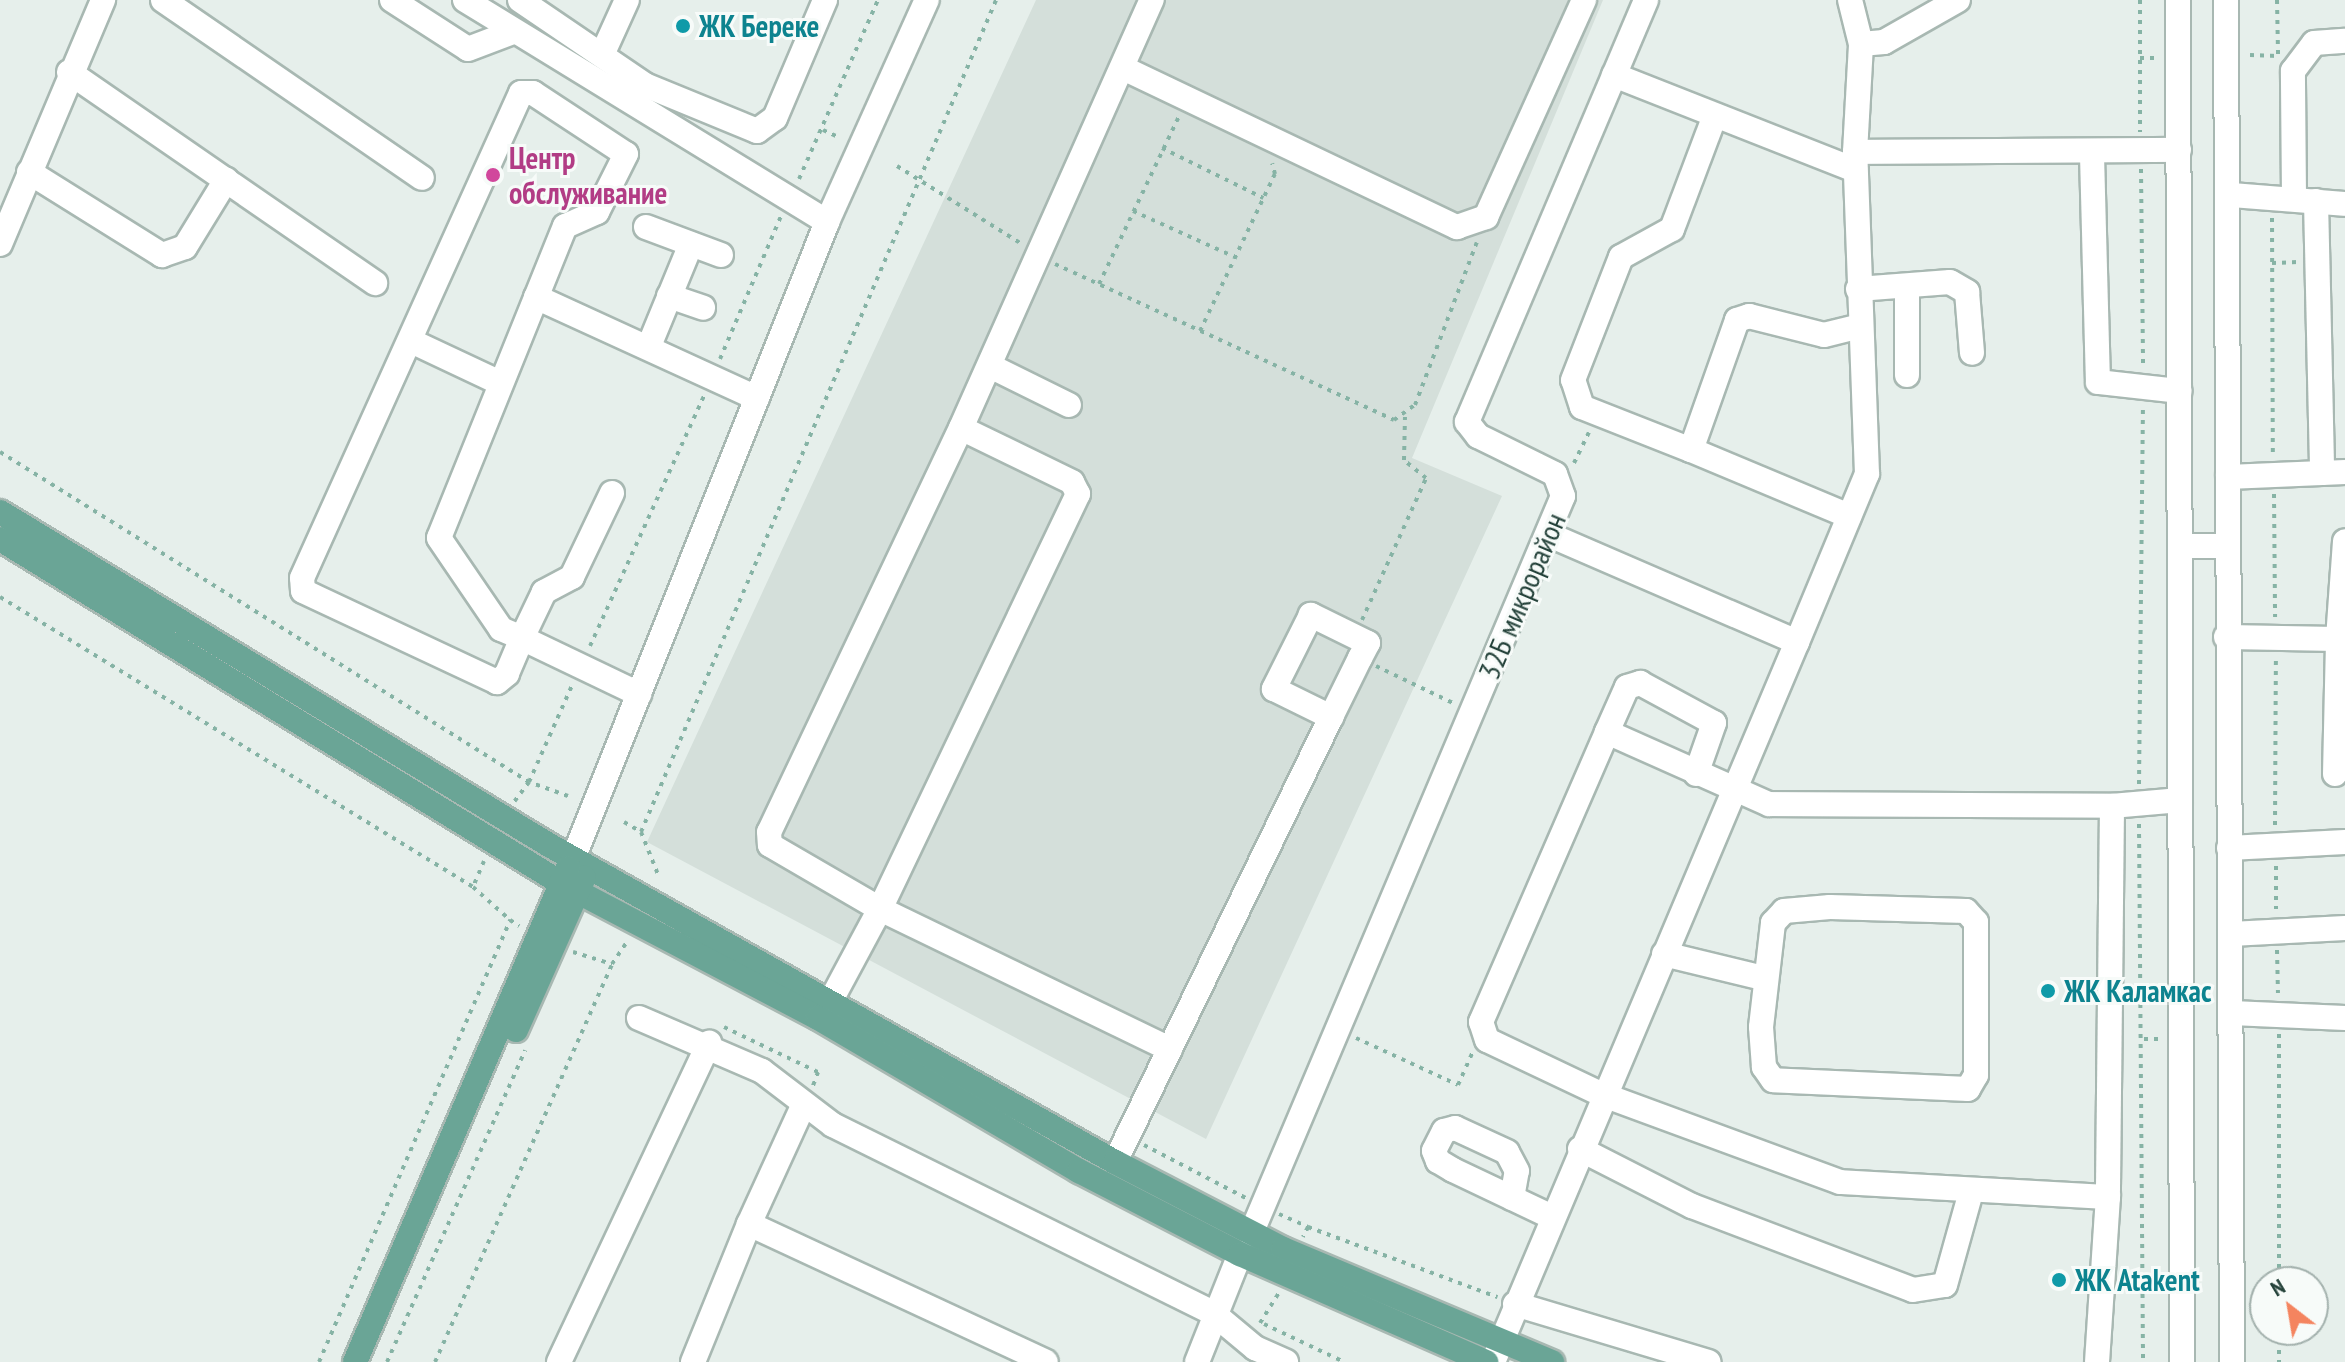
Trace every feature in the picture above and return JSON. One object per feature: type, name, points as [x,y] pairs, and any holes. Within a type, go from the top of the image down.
[{"type":"main road","points":[[0,512],[581,863],[1115,1162],[1245,1244],[1294,1254],[1497,1352],[1552,1362]]},
{"type":"main road","points":[[0,539],[570,887],[1245,1244],[1486,1362]]},
{"type":"main road","points":[[370,1362],[581,863]]},
{"type":"main road","points":[[355,1362],[538,938],[570,887]]},
{"type":"street","points":[[0,244],[69,72],[103,0]]},
{"type":"street","points":[[163,0],[422,178]]},
{"type":"street","points":[[392,0],[468,49],[513,32]]},
{"type":"street","points":[[465,0],[827,222]]},
{"type":"street","points":[[520,0],[556,10],[602,55],[645,85],[757,131],[775,118],[825,0]]},
{"type":"street","points":[[602,55],[627,0]]},
{"type":"street","points":[[581,863],[639,694],[827,222],[927,0]]},
{"type":"street","points":[[1152,0],[990,366],[769,832],[782,856],[880,909],[1170,1049]]},
{"type":"street","points":[[1123,68],[1457,227],[1486,217],[1584,0]]},
{"type":"street","name":"32Б микрорайон","points":[[1197,1362],[1213,1313],[1262,1206],[1550,535],[1562,489],[1555,474],[1478,436],[1467,422],[1646,0]]},
{"type":"street","points":[[1497,1352],[1867,474],[1855,161],[1861,44],[1850,0]]},
{"type":"street","points":[[1861,44],[1884,42],[1958,0]]},
{"type":"street","points":[[2178,0],[2182,1362]]},
{"type":"street","points":[[2226,0],[2231,195],[2226,637],[2232,1013],[2232,1362]]},
{"type":"street","points":[[2228,477],[2333,473],[2293,71],[2314,43],[2345,41]]},
{"type":"street","points":[[69,72],[375,283]]},
{"type":"street","points":[[1614,75],[1714,118],[1855,161],[2179,150]]},
{"type":"street","points":[[612,493],[572,577],[544,592],[522,638],[507,674],[486,683],[303,591],[302,578],[521,93],[533,93],[626,154],[600,209],[565,226],[498,382],[439,538],[501,629],[522,638],[639,694]]},
{"type":"street","points":[[1714,118],[1672,229],[1621,257],[1574,368],[1574,394],[1597,415],[1691,450],[1849,516]]},
{"type":"street","points":[[2092,155],[2095,373],[2104,388],[2180,391]]},
{"type":"street","points":[[29,172],[162,255],[185,247],[226,180]]},
{"type":"street","points":[[2231,195],[2345,204]]},
{"type":"street","points":[[646,227],[721,255]]},
{"type":"street","points":[[649,346],[691,244]]},
{"type":"street","points":[[1858,289],[1950,282],[1967,292],[1972,353]]},
{"type":"street","points":[[1907,286],[1907,375]]},
{"type":"street","points":[[669,296],[703,308]]},
{"type":"street","points":[[536,297],[649,346],[757,398]]},
{"type":"street","points":[[1691,450],[1737,320],[1824,335],[1859,326]]},
{"type":"street","points":[[411,341],[498,382]]},
{"type":"street","points":[[990,366],[1069,405]]},
{"type":"street","points":[[829,1004],[880,909],[1078,494],[1072,482],[961,428]]},
{"type":"street","points":[[1550,535],[1797,642]]},
{"type":"street","points":[[2335,774],[2345,541]]},
{"type":"street","points":[[2180,546],[2227,546]]},
{"type":"street","points":[[1115,1162],[1331,717],[1357,647],[1311,615],[1274,689],[1331,717]]},
{"type":"street","points":[[2226,637],[2342,639]]},
{"type":"street","points":[[1696,774],[1714,723],[1640,683],[1627,687],[1481,1033],[1603,1095],[1840,1182],[1971,1192],[2108,1197]]},
{"type":"street","points":[[1607,732],[1733,792],[1769,804],[2112,806],[2180,800]]},
{"type":"street","points":[[2097,1362],[2108,1197],[2112,806]]},
{"type":"street","points":[[2229,848],[2345,842]]},
{"type":"street","points":[[1784,911],[1966,911],[1976,922],[1978,942],[1976,1075],[1968,1089],[1942,1091],[1773,1080],[1764,1067],[1763,978],[1773,923],[1784,911]]},
{"type":"street","points":[[2231,934],[2345,928]]},
{"type":"street","points":[[1664,954],[1763,978]]},
{"type":"street","points":[[2232,1013],[2345,1018]]},
{"type":"street","points":[[639,1018],[709,1043],[762,1071],[802,1108],[1213,1313],[1255,1348],[1286,1362]]},
{"type":"street","points":[[559,1362],[709,1043]]},
{"type":"street","points":[[693,1362],[749,1224],[802,1108]]},
{"type":"street","points":[[1580,1149],[1692,1206],[1913,1290],[1945,1285],[1971,1192]]},
{"type":"street","points":[[1512,1198],[1552,1217]]},
{"type":"street","points":[[749,1224],[1046,1362]]},
{"type":"street","points":[[1515,1304],[1708,1362]]},
{"type":"path","points":[[513,804],[529,782],[713,377],[878,0]]},
{"type":"path","points":[[641,832],[996,0]]},
{"type":"path","points":[[2140,0],[2143,389],[2138,803],[2144,1039],[2143,1362]]},
{"type":"path","points":[[2250,55],[2278,56]]},
{"type":"path","points":[[2140,58],[2162,58]]},
{"type":"path","points":[[1099,284],[1188,99]]},
{"type":"path","points":[[823,130],[838,137]]},
{"type":"path","points":[[1162,148],[1263,198]]},
{"type":"path","points":[[1200,331],[1275,174],[1262,150]]},
{"type":"path","points":[[897,166],[921,178],[1039,256],[1372,412],[1405,417]]},
{"type":"path","points":[[1133,211],[1235,257]]},
{"type":"path","points":[[1473,713],[1357,647],[1426,478],[1404,460],[1405,417],[1486,217]]},
{"type":"path","points":[[1562,489],[1597,415]]},
{"type":"path","points":[[0,452],[529,782],[568,796]]},
{"type":"path","points":[[0,597],[473,887],[510,920],[538,938]]},
{"type":"path","points":[[624,822],[641,832],[659,877]]},
{"type":"path","points":[[473,887],[485,859]]},
{"type":"path","points":[[319,1362],[510,920]]},
{"type":"path","points":[[435,1362],[612,964],[628,940]]},
{"type":"path","points":[[562,965],[569,951],[612,964]]},
{"type":"path","points":[[1338,1029],[1458,1085],[1481,1033]]},
{"type":"path","points":[[387,1362],[531,1036]]},
{"type":"path","points":[[2144,1039],[2159,1039]]},
{"type":"path","points":[[1127,1137],[1308,1227],[1515,1304]]},
{"type":"path","points":[[1294,1254],[1308,1227]]},
{"type":"path","points":[[1264,1324],[1344,1362]]},
{"type":"shaded area","points":[[1036,0],[1603,0],[1412,458],[1502,496],[1206,1139],[647,842]]},
{"type":"place","name":"ЖК Береке","points":[[683,26]]},
{"type":"place","name":"Центр обслуживание","points":[[493,175]]},
{"type":"place","name":"ЖК Каламкас","points":[[2048,991]]},
{"type":"place","name":"ЖК Atakent","points":[[2059,1280]]}]
